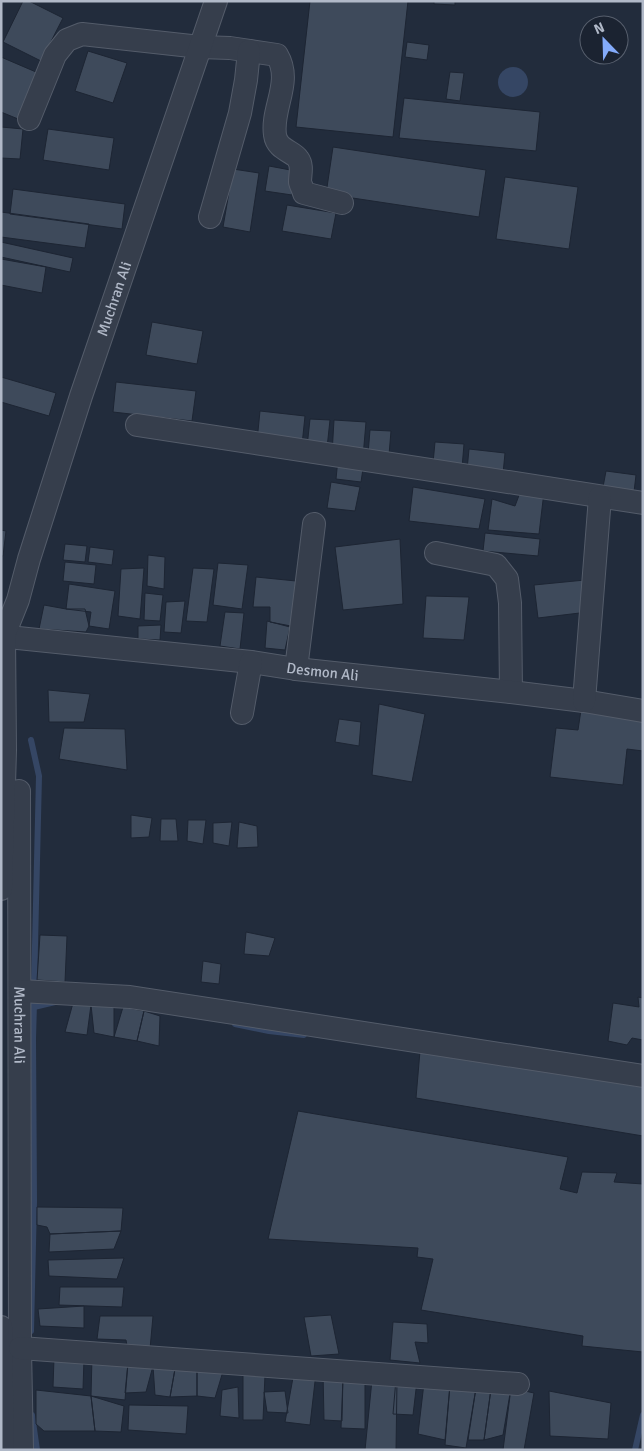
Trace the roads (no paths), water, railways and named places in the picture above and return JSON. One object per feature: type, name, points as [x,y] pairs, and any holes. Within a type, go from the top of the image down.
[{"type":"street","name":"Muchran Ali","points":[[1,889],[3,750],[8,636],[29,559],[84,387],[216,1]]},
{"type":"street","points":[[29,118],[55,55],[67,40],[82,34],[200,47],[230,48],[277,55],[283,64],[283,86],[275,120],[275,135],[278,143],[297,157],[301,164],[300,184],[304,193],[342,203]]},
{"type":"street","points":[[210,217],[240,113],[249,51]]},
{"type":"street","points":[[137,425],[643,504]]},
{"type":"street","points":[[584,701],[600,497]]},
{"type":"street","points":[[296,669],[314,524]]},
{"type":"street","points":[[436,553],[496,565],[507,579],[510,603],[511,692]]},
{"type":"street","name":"Muchran Ali","points":[[8,636],[30,992],[20,1348],[22,1450]]},
{"type":"street","name":"Desmon Ali","points":[[8,636],[511,692],[643,711]]},
{"type":"street","points":[[242,713],[251,662]]},
{"type":"street","points":[[30,992],[130,997],[643,1076]]},
{"type":"street","points":[[1,1327],[3,1450]]},
{"type":"street","points":[[20,1348],[518,1384]]},
{"type":"water","points":[[513,67],[524,71],[528,82],[524,93],[513,97],[502,93],[498,82],[502,71]]},
{"type":"waterway","points":[[31,740],[39,776],[34,988]]},
{"type":"waterway","points":[[34,1007],[55,1002]]},
{"type":"waterway","points":[[31,1331],[34,1201],[34,1003]]},
{"type":"waterway","points":[[235,1024],[269,1031],[304,1035]]},
{"type":"waterway","points":[[32,1415],[37,1450]]},
{"type":"waterway","points":[[635,1450],[643,1415]]}]
